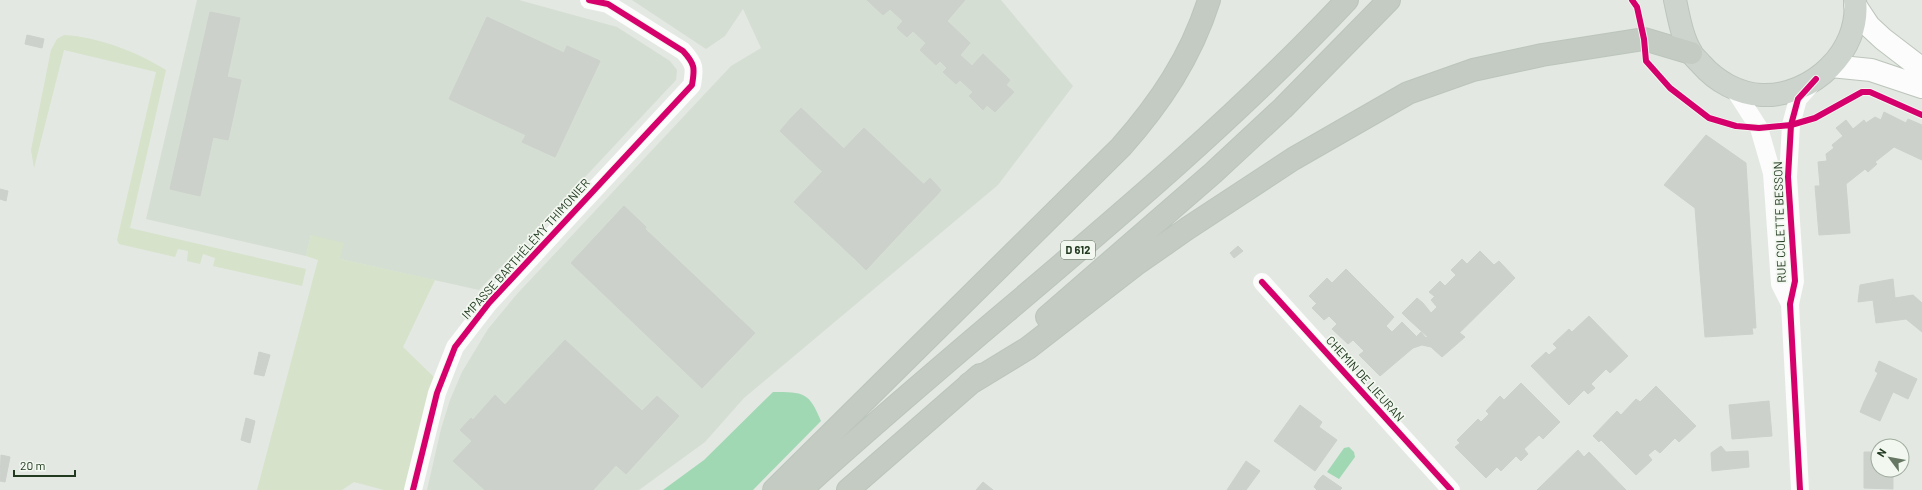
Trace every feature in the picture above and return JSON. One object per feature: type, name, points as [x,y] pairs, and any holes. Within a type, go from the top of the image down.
[{"type":"highway","points":[[774,490],[1121,147],[1154,108],[1192,45],[1209,0]]},
{"type":"highway","name":"D 612","points":[[801,490],[1182,160],[1291,58],[1347,0]]},
{"type":"highway","name":"D 612","points":[[848,490],[1213,173],[1283,108],[1389,0]]},
{"type":"highway","points":[[969,384],[1028,348],[1135,265],[1188,228],[1293,159],[1408,93],[1473,70],[1542,55],[1644,39],[1691,53]]},
{"type":"main road","points":[[1675,0],[1681,28],[1691,53],[1710,74],[1734,89],[1762,95],[1790,91],[1824,73],[1844,48],[1854,28],[1855,3]]},
{"type":"main road","points":[[1855,3],[1869,26],[1883,39],[1922,69]]},
{"type":"main road","points":[[1824,73],[1871,70],[1922,87]]},
{"type":"street","name":"IMPASSE BARTHÉLÉMY THIMONIER","points":[[413,490],[438,393],[455,347],[489,303],[692,85],[695,72],[692,61],[683,51],[608,4],[589,0]]},
{"type":"street","name":"RUE COLETTE BESSON","points":[[1800,490],[1790,304],[1795,281],[1788,177],[1791,125],[1798,100],[1824,73]]},
{"type":"street","name":"RUE COLETTE BESSON","points":[[1734,89],[1759,128],[1772,173],[1780,284],[1790,304]]},
{"type":"street","name":"CHEMIN DE LIEURAN","points":[[1262,282],[1451,490]]},
{"type":"shaded area","points":[[197,0],[519,0],[617,27],[670,61],[677,70],[676,80],[479,290],[340,259],[311,235],[306,256],[146,219]]},
{"type":"shaded area","points":[[632,0],[1001,0],[1073,86],[998,185],[744,398],[705,442],[639,490],[427,490],[441,429],[450,400],[462,372],[488,329],[517,294],[731,66],[761,48],[743,9],[725,36],[706,49]]},
{"type":"shaded area","points":[[64,35],[77,36],[117,46],[143,57],[166,70],[130,228],[306,269],[302,286],[213,266],[215,258],[203,254],[200,264],[187,261],[188,251],[178,249],[175,257],[119,244],[117,240],[156,72],[64,50],[34,168],[31,150],[51,50],[57,39]]},
{"type":"shaded area","points":[[311,235],[344,243],[340,259],[435,280],[403,347],[437,380],[407,490],[384,490],[354,482],[342,490],[257,490],[318,260],[306,256]]},
{"type":"shaded area","points":[[773,392],[792,392],[809,399],[817,411],[821,421],[753,490],[663,490],[704,460]]},
{"type":"shaded area","points":[[1349,447],[1354,452],[1355,457],[1339,479],[1327,472],[1344,448]]},
{"type":"building","points":[[867,0],[965,0],[947,21],[970,43],[960,55],[972,66],[983,54],[1010,80],[1006,85],[1014,92],[995,112],[987,105],[983,110],[969,96],[973,92],[960,80],[956,84],[943,72],[947,68],[940,61],[936,65],[920,50],[926,43],[913,31],[907,37],[897,28],[903,21],[890,9],[883,15]]},
{"type":"building","points":[[210,12],[240,18],[227,77],[241,80],[228,140],[213,137],[200,196],[170,189]]},
{"type":"building","points":[[487,17],[564,53],[567,46],[600,61],[555,157],[522,142],[526,135],[449,99]]},
{"type":"building","points":[[27,35],[44,39],[42,48],[25,44]]},
{"type":"building","points":[[801,108],[844,149],[835,158],[792,117]]},
{"type":"building","points":[[1884,112],[1906,123],[1908,119],[1922,125],[1922,160],[1894,147],[1875,162],[1877,164],[1868,172],[1865,169],[1846,184],[1850,233],[1819,235],[1815,186],[1820,186],[1818,162],[1827,161],[1826,154],[1834,148],[1832,145],[1843,136],[1836,128],[1846,120],[1853,129],[1864,120],[1866,123],[1875,117],[1881,120]]},
{"type":"building","points":[[792,117],[835,158],[823,172],[780,131]]},
{"type":"building","points":[[864,128],[936,196],[907,226],[835,158]]},
{"type":"building","points":[[1706,135],[1746,163],[1756,328],[1752,328],[1753,334],[1705,337],[1695,208],[1664,185]]},
{"type":"building","points":[[835,158],[907,226],[878,257],[867,247],[855,259],[794,202]]},
{"type":"building","points":[[930,178],[941,190],[936,196],[924,184]]},
{"type":"building","points":[[0,189],[8,191],[6,201],[0,199]]},
{"type":"building","points":[[624,206],[646,227],[645,229],[755,333],[702,388],[571,263]]},
{"type":"building","points":[[1238,246],[1243,251],[1234,258],[1230,253]]},
{"type":"building","points":[[867,247],[878,257],[866,270],[855,259]]},
{"type":"building","points":[[1480,251],[1494,265],[1499,261],[1515,278],[1442,350],[1407,318],[1423,303],[1431,313],[1437,307],[1431,300]]},
{"type":"building","points":[[1462,259],[1467,264],[1456,275],[1451,270]]},
{"type":"building","points":[[1346,269],[1394,317],[1386,326],[1392,332],[1402,322],[1417,337],[1397,356],[1395,354],[1381,368],[1309,296],[1327,278],[1332,283]]},
{"type":"building","points":[[1893,279],[1895,298],[1913,295],[1922,303],[1922,332],[1906,319],[1876,323],[1873,300],[1858,302],[1860,285]]},
{"type":"building","points":[[1440,281],[1445,286],[1434,296],[1429,292]]},
{"type":"building","points":[[1417,298],[1423,303],[1407,318],[1402,313]]},
{"type":"building","points":[[1317,303],[1329,316],[1324,320],[1312,308]]},
{"type":"building","points":[[1589,316],[1628,356],[1610,373],[1606,369],[1591,384],[1595,388],[1588,394],[1584,390],[1569,405],[1531,366],[1546,352],[1549,355],[1557,348],[1553,344],[1569,329],[1572,332]]},
{"type":"building","points":[[1337,324],[1353,340],[1348,344],[1332,329]]},
{"type":"building","points":[[1421,332],[1426,338],[1428,336],[1442,350],[1460,333],[1465,337],[1442,357],[1431,347],[1422,345],[1413,348],[1380,376],[1359,355],[1364,351],[1381,368],[1395,354],[1397,356]]},
{"type":"building","points":[[565,340],[642,411],[657,396],[679,416],[626,474],[616,465],[593,490],[485,490],[453,461],[472,441],[460,430],[471,418],[473,420],[495,395],[505,405]]},
{"type":"building","points":[[259,352],[270,355],[264,376],[254,374]]},
{"type":"building","points":[[1879,361],[1917,379],[1908,399],[1889,390],[1880,410],[1864,402],[1878,373],[1875,371]]},
{"type":"building","points":[[1521,383],[1560,422],[1543,439],[1539,435],[1524,449],[1528,454],[1521,461],[1516,456],[1501,471],[1497,467],[1486,478],[1455,447],[1460,443],[1457,440],[1478,419],[1481,422],[1489,414],[1486,411],[1500,396],[1504,400]]},
{"type":"building","points":[[1656,386],[1696,426],[1679,442],[1675,438],[1660,453],[1655,449],[1648,455],[1652,460],[1636,475],[1601,440],[1599,442],[1593,436],[1617,411],[1621,415],[1636,399],[1640,402]]},
{"type":"building","points":[[1889,390],[1893,392],[1880,421],[1860,412],[1864,402],[1880,410]]},
{"type":"building","points":[[1769,401],[1772,436],[1732,439],[1729,405]]},
{"type":"building","points":[[1300,405],[1322,422],[1319,427],[1337,440],[1315,471],[1274,441]]},
{"type":"building","points":[[246,418],[255,421],[250,443],[241,440]]},
{"type":"building","points":[[1721,446],[1726,452],[1748,451],[1749,467],[1712,471],[1711,453]]},
{"type":"building","points":[[1578,450],[1584,457],[1589,452],[1626,490],[1537,490]]},
{"type":"building","points":[[1864,452],[1870,452],[1870,478],[1893,478],[1893,489],[1864,488]]},
{"type":"building","points":[[1,455],[10,457],[5,482],[0,481]]},
{"type":"building","points":[[1246,461],[1260,471],[1246,490],[1227,490]]},
{"type":"building","points":[[1323,475],[1342,488],[1340,490],[1329,490],[1331,488],[1319,479]]},
{"type":"building","points":[[1319,479],[1331,488],[1329,490],[1317,490],[1314,487]]},
{"type":"building","points":[[983,482],[993,490],[976,490]]},
{"type":"cycle path","points":[[413,490],[437,393],[455,347],[489,303],[692,85],[694,74],[693,66],[690,59],[683,51],[608,4],[589,0]]},
{"type":"cycle path","points":[[1632,0],[1637,7],[1644,39],[1646,61],[1670,88],[1709,118],[1736,126],[1759,128],[1791,125],[1815,118],[1862,92],[1870,92],[1922,115]]},
{"type":"cycle path","points":[[1800,490],[1790,304],[1795,281],[1788,177],[1791,125],[1798,99],[1816,79]]},
{"type":"cycle path","points":[[1262,282],[1451,490]]}]
